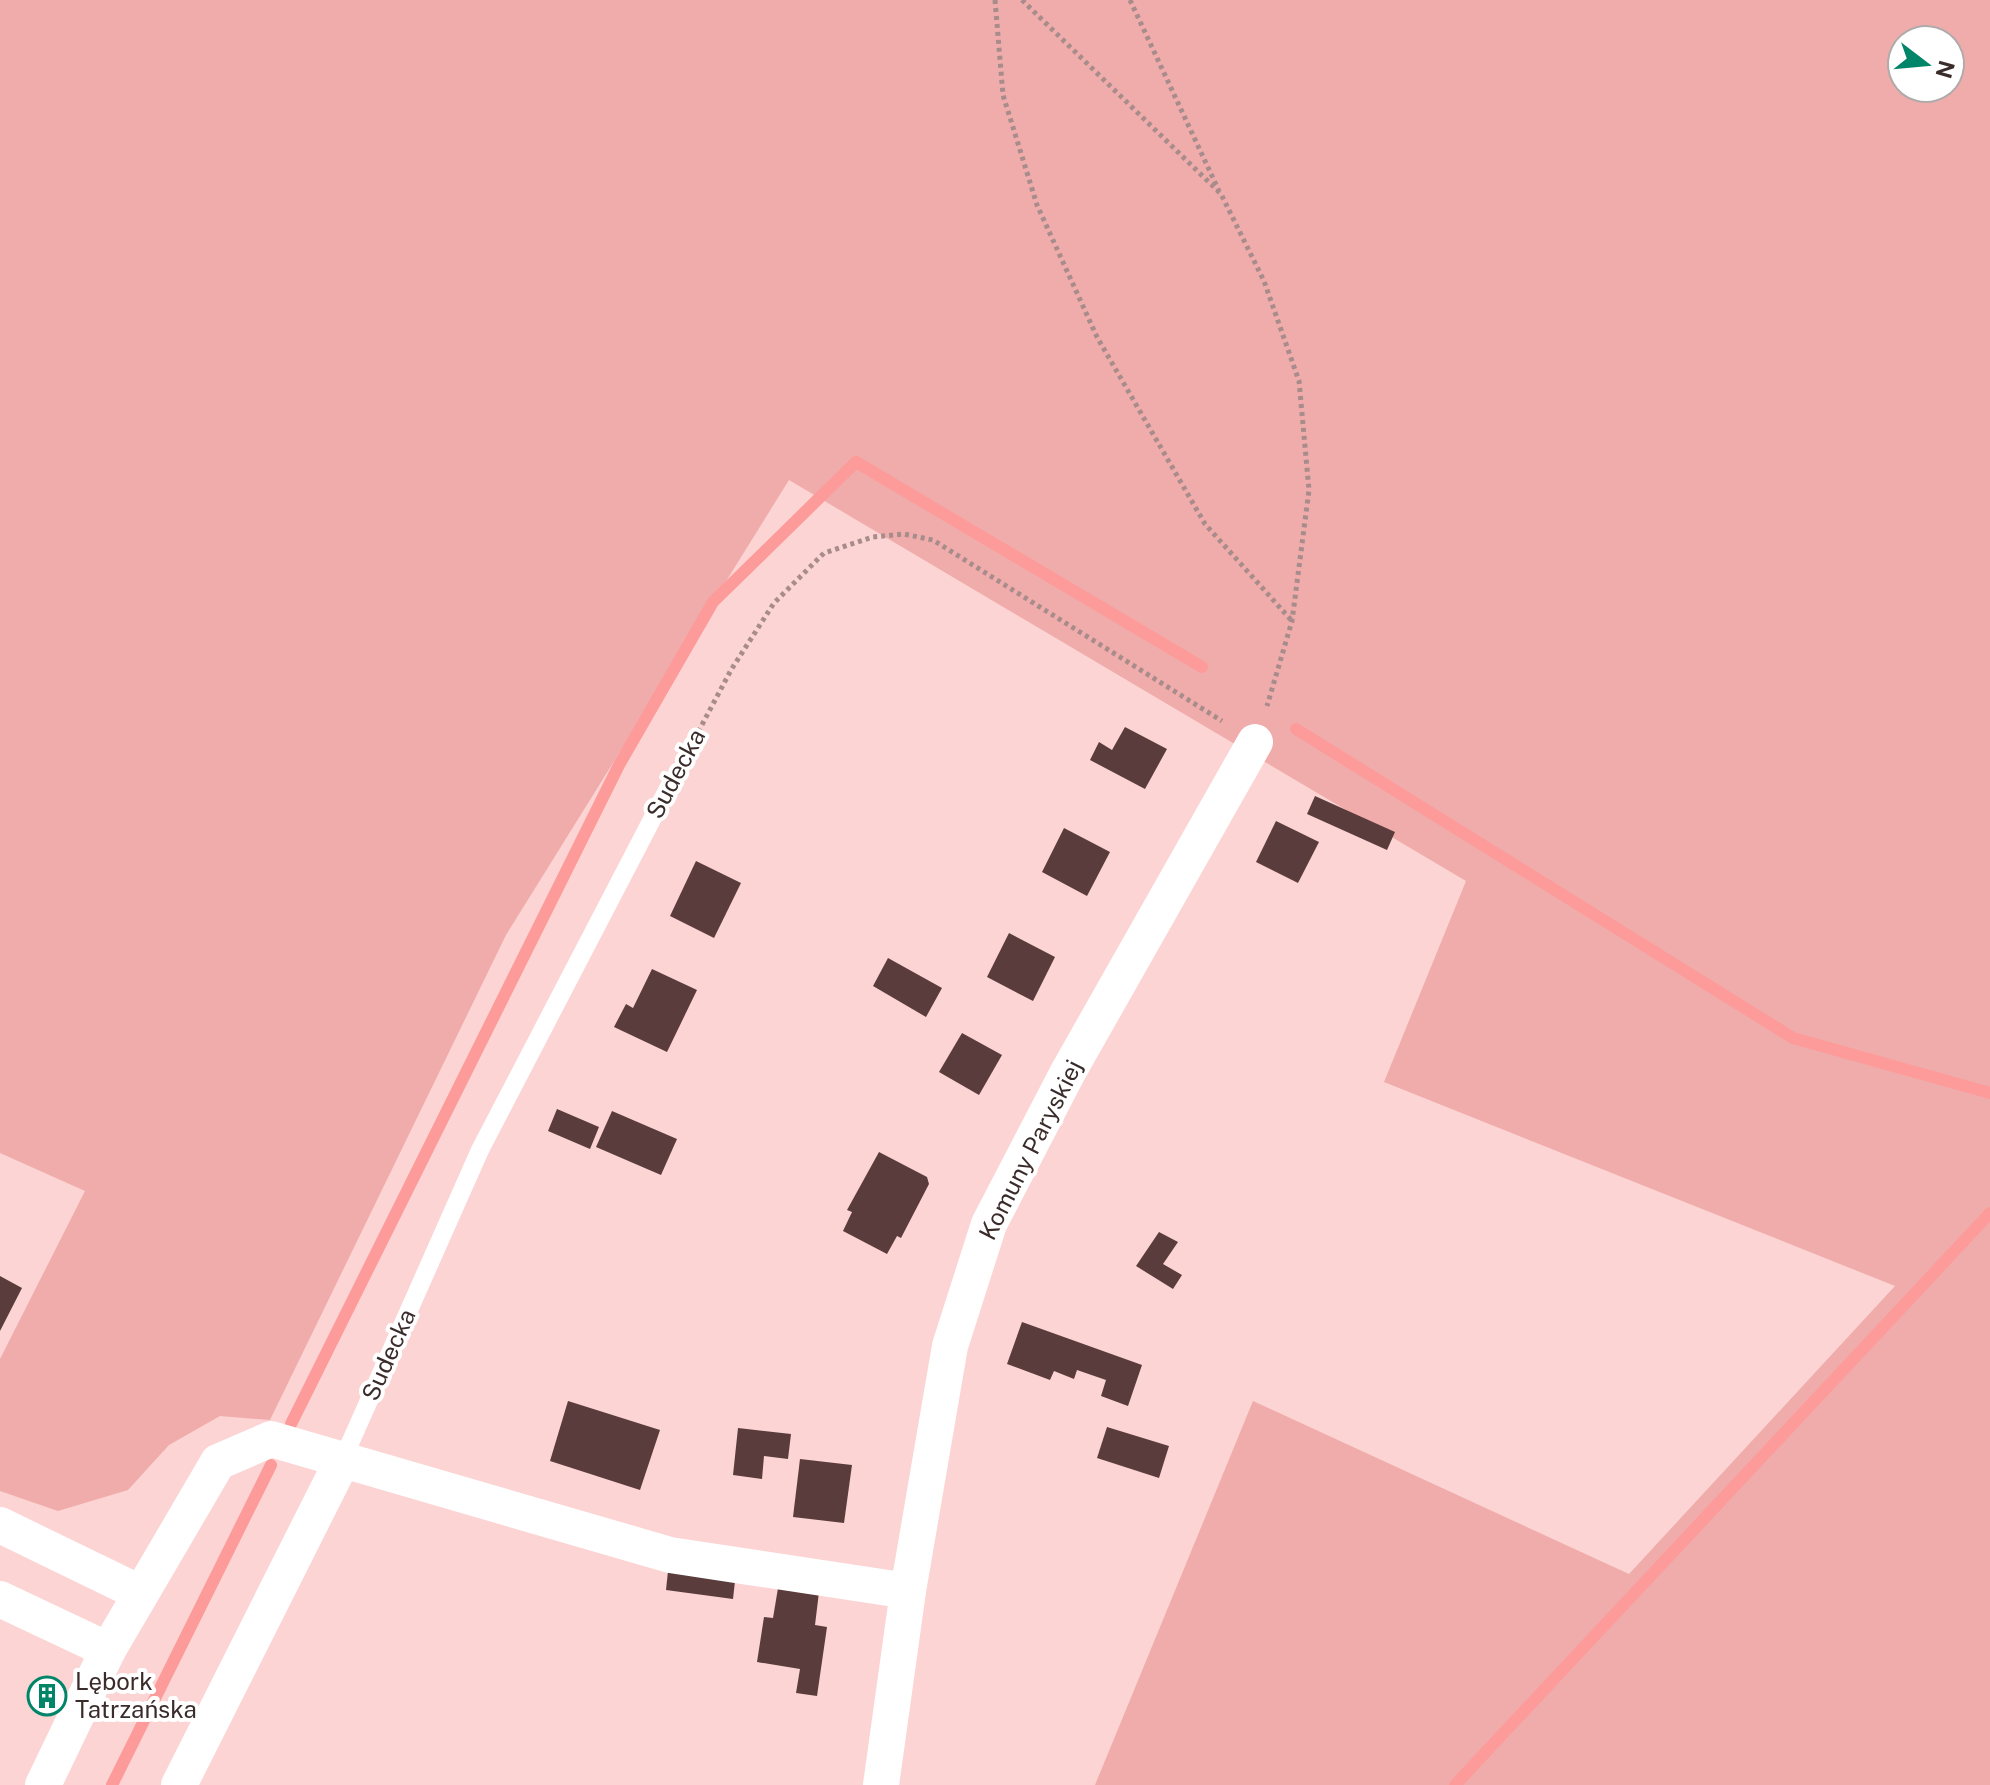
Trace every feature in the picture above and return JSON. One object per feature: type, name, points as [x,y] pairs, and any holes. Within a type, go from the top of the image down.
[{"type":"street","name":"Komuny Paryskiej","points":[[881,1785],[908,1591],[950,1346],[989,1224],[1068,1072],[1255,742]]},
{"type":"street","points":[[43,1785],[108,1650],[218,1462],[271,1439],[670,1555],[908,1591]]},
{"type":"street","name":"Sudecka","points":[[179,1785],[343,1459]]},
{"type":"street","points":[[0,1525],[140,1593]]},
{"type":"street","points":[[0,1599],[108,1650]]},
{"type":"lane","name":"Sudecka","points":[[343,1459],[480,1150],[673,779]]},
{"type":"path","points":[[995,0],[1003,95],[1037,205],[1097,337],[1205,524],[1292,621]]},
{"type":"path","points":[[1022,0],[1221,194]]},
{"type":"path","points":[[1130,0],[1264,281],[1299,381],[1309,490],[1292,621],[1255,742]]},
{"type":"path","name":"Sudecka","points":[[673,779],[731,670],[774,603],[824,553],[873,537],[904,534],[933,540],[1255,742]]},
{"type":"shaded area","points":[[0,0],[1990,0],[1990,1785],[1095,1785],[1253,1401],[1629,1574],[1895,1286],[1384,1082],[1466,881],[789,480],[506,935],[270,1420],[220,1416],[169,1445],[128,1490],[58,1511],[0,1491],[0,1359],[85,1191],[0,1153]]},
{"type":"building","points":[[1125,727],[1167,749],[1145,789],[1090,760],[1099,742],[1112,750]]},
{"type":"building","points":[[1315,796],[1395,832],[1387,850],[1307,814]]},
{"type":"building","points":[[1276,821],[1319,842],[1298,883],[1256,862]]},
{"type":"building","points":[[1064,828],[1110,852],[1087,896],[1042,872]]},
{"type":"building","points":[[696,861],[741,883],[714,938],[670,916]]},
{"type":"building","points":[[1009,933],[1055,957],[1033,1001],[987,977]]},
{"type":"building","points":[[888,958],[942,988],[926,1017],[873,986]]},
{"type":"building","points":[[652,969],[697,990],[667,1052],[614,1027],[626,1004],[633,1008]]},
{"type":"building","points":[[962,1033],[1002,1055],[979,1095],[939,1072]]},
{"type":"building","points":[[557,1109],[599,1127],[590,1149],[548,1131]]},
{"type":"building","points":[[612,1111],[677,1139],[661,1175],[596,1147]]},
{"type":"building","points":[[879,1152],[927,1177],[929,1184],[901,1238],[897,1236],[887,1254],[843,1231],[852,1212],[847,1210]]},
{"type":"building","points":[[1159,1232],[1178,1242],[1163,1264],[1182,1275],[1173,1289],[1136,1266]]},
{"type":"building","points":[[0,1276],[22,1288],[0,1331]]},
{"type":"building","points":[[1022,1322],[1142,1365],[1128,1406],[1101,1396],[1106,1380],[1077,1370],[1074,1379],[1054,1371],[1050,1380],[1007,1364]]},
{"type":"building","points":[[568,1401],[660,1430],[640,1490],[550,1461]]},
{"type":"building","points":[[1107,1427],[1169,1446],[1159,1478],[1097,1458]]},
{"type":"building","points":[[738,1428],[791,1434],[788,1459],[764,1456],[762,1479],[733,1475]]},
{"type":"building","points":[[800,1459],[852,1465],[844,1523],[793,1517]]},
{"type":"building","points":[[668,1571],[735,1581],[733,1599],[666,1590]]},
{"type":"building","points":[[778,1588],[819,1592],[815,1625],[827,1627],[817,1696],[796,1693],[800,1669],[757,1662],[764,1617],[773,1618]]},
{"type":"building","name":"Lębork Tatrzańska","points":[[44,1685],[57,1692],[49,1707],[37,1700]]},
{"type":"waterway","points":[[291,1424],[619,765],[713,602],[856,462],[1202,667]]},
{"type":"waterway","points":[[1296,729],[1793,1038],[1990,1093]]},
{"type":"waterway","points":[[1455,1785],[1990,1213]]},
{"type":"waterway","points":[[112,1785],[271,1465]]},
{"type":"place","name":"Lębork Tatrzańska","points":[[47,1696]]}]
